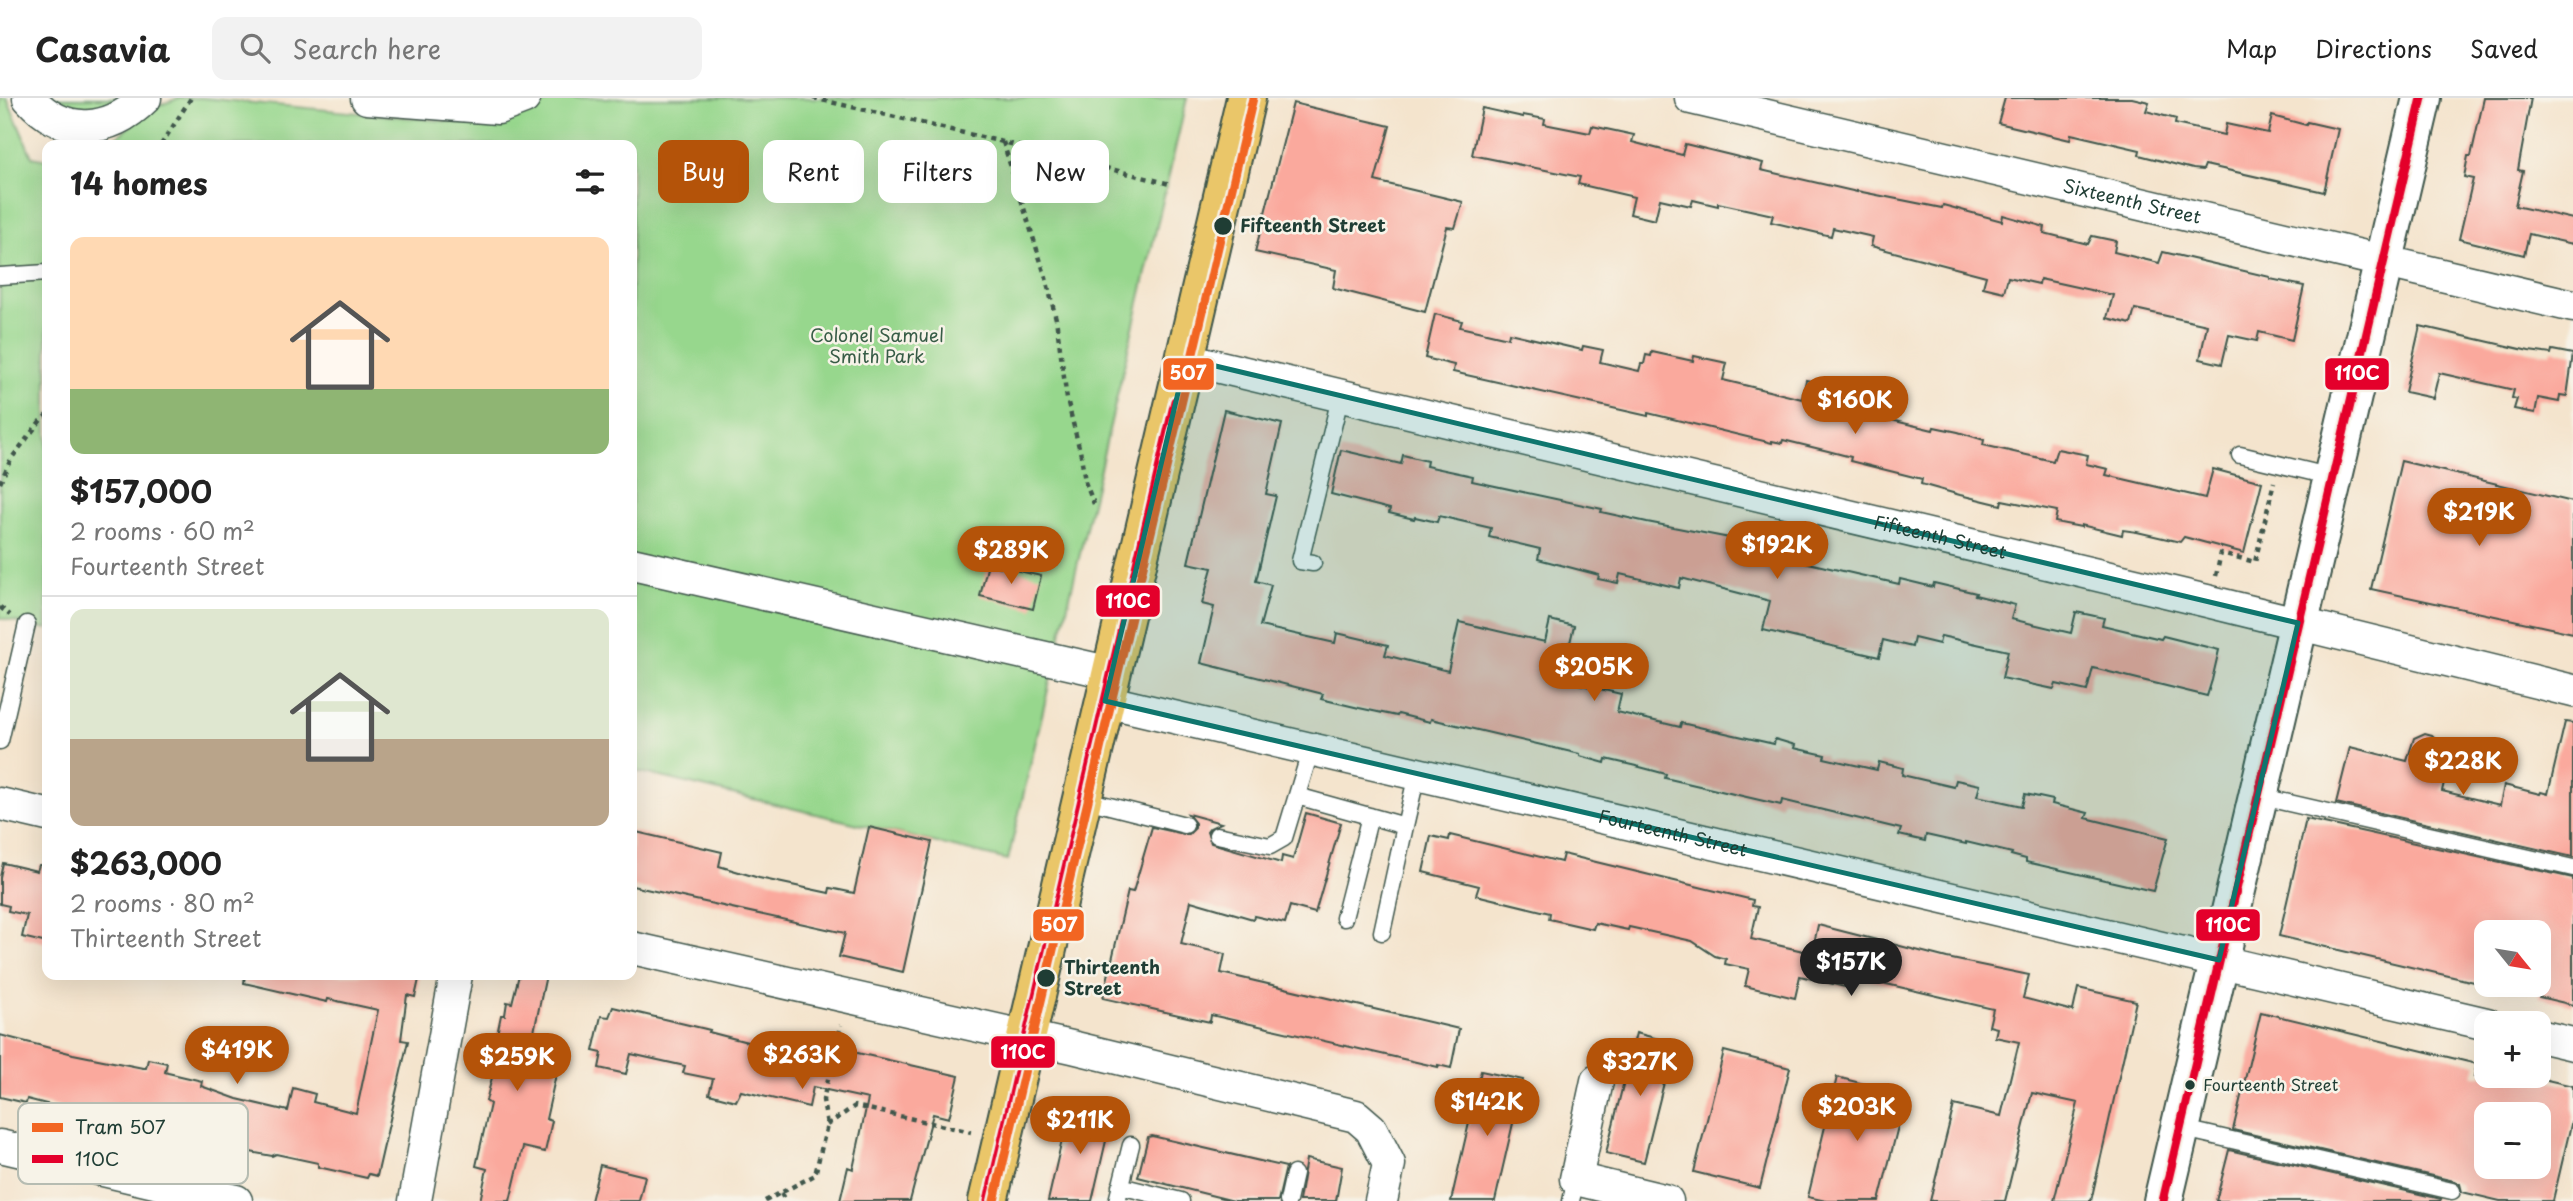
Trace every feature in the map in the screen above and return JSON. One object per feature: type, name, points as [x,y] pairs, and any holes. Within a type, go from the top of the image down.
[{"type":"main road","points":[[988,1201],[1246,98]]},
{"type":"street","points":[[34,103],[59,121],[83,126],[99,134],[130,113],[145,98]]},
{"type":"street","points":[[367,98],[498,108],[524,98]]},
{"type":"street","name":"Sixteenth Street","points":[[1691,98],[2573,306]]},
{"type":"street","points":[[2163,1201],[2422,98]]},
{"type":"street","points":[[34,103],[52,140]]},
{"type":"street","name":"Fifteenth Street","points":[[1186,359],[2573,691]]},
{"type":"street","name":"Fourteenth Street","points":[[637,565],[1108,687],[1311,749],[2474,1021]]},
{"type":"street","points":[[0,804],[42,814]]},
{"type":"street","points":[[637,949],[1026,1037],[1356,1116],[1371,1129],[1389,1164],[1381,1201]]},
{"type":"street","points":[[415,1201],[455,980]]},
{"type":"street","points":[[2551,1039],[2573,1044]]},
{"type":"street","points":[[1597,1081],[1574,1190],[1667,1201]]},
{"type":"street","points":[[0,1146],[18,1150]]},
{"type":"street","points":[[163,1184],[236,1201]]},
{"type":"lane","points":[[0,276],[42,273]]},
{"type":"lane","points":[[1313,563],[1300,561],[1341,394]]},
{"type":"lane","points":[[2240,455],[2332,477]]},
{"type":"lane","points":[[0,741],[27,624]]},
{"type":"lane","points":[[1217,835],[1270,846],[1284,838],[1311,749]]},
{"type":"lane","points":[[1382,932],[1417,774]]},
{"type":"lane","points":[[2257,795],[2573,868]]},
{"type":"lane","points":[[1297,796],[1405,826]]},
{"type":"lane","points":[[1082,799],[1185,825]]},
{"type":"lane","points":[[1344,918],[1370,816]]},
{"type":"lane","points":[[2180,1128],[2452,1191]]},
{"type":"lane","points":[[1130,1144],[1119,1194],[1181,1201]]},
{"type":"lane","points":[[1287,1201],[1294,1174]]},
{"type":"path","points":[[163,140],[191,98]]},
{"type":"path","points":[[813,98],[1170,184]]},
{"type":"path","points":[[1003,142],[1046,278],[1056,319],[1067,398],[1085,482],[1094,504]]},
{"type":"path","points":[[0,483],[11,459],[42,418]]},
{"type":"path","points":[[2215,579],[2221,553],[2255,562],[2278,464]]},
{"type":"path","points":[[765,1201],[815,1175],[827,1125],[823,1100],[847,996]]},
{"type":"path","points":[[827,1125],[855,1106],[1002,1140]]},
{"type":"path","points":[[781,1193],[785,1201]]},
{"type":"highlighted area","points":[[1186,359],[2298,623],[2219,960],[1105,701]]},
{"type":"green space","points":[[0,98],[7,98],[32,157],[42,159],[42,628],[0,618]]},
{"type":"green space","points":[[52,98],[124,98],[105,107],[88,110],[71,107]]},
{"type":"green space","name":"Colonel Samuel Smith Park","points":[[179,98],[476,124],[516,115],[553,98],[1187,98],[1008,860],[637,771],[637,140],[113,140],[152,108]]},
{"type":"building","points":[[2005,98],[2132,98],[2149,102],[2146,111],[2176,119],[2175,124],[2224,135],[2226,124],[2268,133],[2272,116],[2306,125],[2307,122],[2338,129],[2324,192],[2205,165],[2203,170],[2193,169],[2139,155],[2140,150],[2071,134],[2070,140],[1998,123]]},
{"type":"building","points":[[2484,98],[2531,98],[2518,170],[2523,171],[2515,206],[2573,219],[2573,244],[2529,234],[2524,255],[2459,239],[2473,179],[2464,177]]},
{"type":"building","points":[[1293,103],[1390,126],[1375,181],[1463,202],[1455,228],[1447,227],[1425,312],[1333,288],[1336,270],[1255,252]]},
{"type":"building","points":[[1482,108],[1545,119],[1544,124],[1590,133],[1592,126],[1634,135],[1632,142],[1682,155],[1685,144],[1763,163],[1761,170],[1857,192],[1942,208],[1943,205],[2002,221],[2003,215],[2045,227],[2044,233],[2088,244],[2092,236],[2116,241],[2114,252],[2159,263],[2163,252],[2304,286],[2292,340],[2259,332],[2257,341],[2229,335],[2222,364],[2200,359],[2207,325],[2135,309],[2131,324],[2107,318],[2113,295],[2040,279],[2039,284],[2008,277],[2004,292],[1983,287],[1986,276],[1871,246],[1873,237],[1833,228],[1831,236],[1771,222],[1773,215],[1718,203],[1718,206],[1693,200],[1691,206],[1660,199],[1655,220],[1630,214],[1634,197],[1578,184],[1580,177],[1472,155]]},
{"type":"building","points":[[1435,314],[1462,321],[1460,327],[1508,338],[1509,333],[1582,350],[1583,346],[1603,350],[1600,362],[1639,371],[1646,355],[1651,356],[1652,352],[1693,361],[1694,356],[1727,363],[1723,380],[1802,399],[1806,380],[1845,389],[1840,408],[1933,430],[1934,427],[1958,432],[1984,440],[1983,445],[2053,461],[2057,449],[2088,455],[2086,464],[2108,469],[2106,475],[2205,498],[2213,469],[2262,482],[2244,553],[2184,537],[2180,542],[2137,532],[2123,530],[2122,535],[2055,522],[2057,511],[2002,500],[2001,505],[1960,495],[1921,484],[1922,479],[1850,461],[1851,457],[1828,451],[1783,440],[1782,443],[1772,443],[1648,413],[1648,416],[1453,372],[1454,365],[1425,358]]},
{"type":"building","points":[[2420,326],[2529,351],[2551,354],[2552,350],[2573,354],[2567,396],[2560,395],[2559,402],[2538,398],[2535,413],[2514,409],[2517,399],[2512,398],[2514,390],[2439,373],[2433,398],[2405,392]]},
{"type":"building","points":[[1224,410],[1282,424],[1266,494],[1276,496],[1256,581],[1271,585],[1260,626],[1335,643],[1337,633],[1388,645],[1385,655],[1448,671],[1459,622],[1545,642],[1550,620],[1574,626],[1561,680],[1621,694],[1617,712],[1680,727],[1681,723],[1774,744],[1775,739],[1795,745],[1794,748],[1825,755],[1824,758],[1877,770],[1879,762],[1903,768],[1902,775],[1954,787],[1956,780],[1980,785],[1977,796],[2022,806],[2025,794],[2053,800],[2052,804],[2088,813],[2086,818],[2168,838],[2153,891],[2026,862],[2026,859],[2011,855],[2012,853],[1966,842],[1926,835],[1925,841],[1899,835],[1901,829],[1782,800],[1781,805],[1665,778],[1666,774],[1606,759],[1605,763],[1580,754],[1431,719],[1430,722],[1398,714],[1397,716],[1321,699],[1323,694],[1201,663],[1214,607],[1202,604],[1212,568],[1188,563]]},
{"type":"building","points":[[1341,450],[1401,464],[1403,455],[1427,461],[1426,466],[1473,476],[1472,481],[1602,509],[1601,512],[1779,549],[1778,556],[1899,584],[1900,579],[1933,587],[1934,583],[1976,593],[1975,595],[2015,605],[2011,619],[2071,633],[2076,612],[2104,618],[2102,625],[2219,650],[2212,680],[2207,696],[2093,668],[2087,691],[2056,684],[2054,689],[2002,678],[2008,651],[1941,636],[1939,644],[1914,638],[1912,647],[1883,640],[1879,657],[1763,630],[1770,601],[1681,578],[1679,588],[1620,574],[1618,583],[1598,579],[1599,575],[1538,559],[1540,549],[1489,537],[1491,528],[1439,516],[1437,522],[1415,517],[1414,519],[1389,513],[1390,509],[1331,494]]},
{"type":"building","points":[[2401,461],[2573,502],[2573,633],[2371,589]]},
{"type":"building","points":[[988,564],[1041,576],[1033,609],[980,596]]},
{"type":"building","points":[[2565,722],[2573,723],[2573,857],[2336,803],[2350,747],[2407,761],[2414,738],[2425,733],[2432,735],[2447,750],[2443,769],[2447,770],[2442,791],[2500,805],[2504,785],[2548,794]]},
{"type":"building","points":[[1306,813],[1341,823],[1315,913],[1290,906],[1285,923],[1254,916],[1253,919],[1191,901],[1181,944],[1225,954],[1221,973],[1459,1029],[1451,1068],[1211,1015],[1210,1022],[1103,998],[1128,891],[1133,892],[1152,827],[1188,835],[1195,828],[1195,823],[1188,814],[1221,823],[1207,832],[1211,843],[1281,863],[1282,856],[1293,859]]},
{"type":"building","points":[[2306,819],[2573,878],[2573,1005],[2543,998],[2552,998],[2552,920],[2474,920],[2474,982],[2279,936]]},
{"type":"building","points":[[869,827],[932,842],[903,972],[839,957],[845,933],[637,887],[637,832],[722,852],[719,866],[759,878],[829,893],[830,888],[854,893]]},
{"type":"building","points":[[1450,835],[1561,862],[1563,854],[1753,900],[1752,906],[1758,907],[1751,939],[1812,953],[1818,925],[1947,958],[2029,975],[2023,998],[2073,1011],[2078,988],[2136,1001],[2091,1201],[2054,1201],[2078,1103],[2032,1093],[2005,1201],[1930,1201],[1954,1105],[2001,1116],[2019,1042],[1995,1037],[1997,1028],[1989,1026],[1993,1009],[1848,975],[1845,987],[1800,976],[1795,998],[1745,986],[1749,969],[1725,964],[1726,959],[1715,956],[1692,941],[1629,927],[1628,930],[1595,923],[1593,929],[1549,919],[1550,913],[1476,895],[1479,886],[1423,872],[1431,836],[1449,840]]},
{"type":"building","points":[[3,863],[37,871],[39,865],[42,865],[42,942],[22,937],[27,915],[8,911],[9,906],[0,904]]},
{"type":"building","points":[[244,980],[419,980],[415,997],[407,995],[401,1040],[408,1041],[377,1176],[369,1174],[367,1178],[318,1167],[318,1163],[276,1154],[272,1156],[248,1152],[248,1103],[43,1103],[27,1099],[26,1103],[0,1097],[0,1035],[143,1068],[146,1068],[148,1059],[167,1063],[165,1072],[202,1081],[201,1086],[237,1099],[288,1111],[293,1088],[315,1094],[313,1102],[356,1113],[378,1010],[328,999],[327,1002],[244,983]]},
{"type":"building","points":[[518,980],[545,980],[531,1046],[561,1052],[546,1119],[552,1121],[545,1152],[523,1147],[510,1201],[480,1201],[487,1169],[476,1166],[490,1104],[486,1101],[499,1050],[494,1049],[501,1015],[505,1015],[507,1002],[512,1003]]},
{"type":"building","points":[[613,1007],[710,1030],[709,1032],[836,1065],[840,1049],[959,1076],[949,1118],[933,1114],[910,1201],[840,1201],[848,1167],[853,1169],[868,1099],[813,1087],[809,1107],[741,1091],[736,1101],[709,1094],[713,1079],[683,1073],[685,1066],[631,1054],[626,1074],[599,1068],[602,1053],[593,1051],[601,1016],[609,1017]]},
{"type":"building","points":[[2261,1012],[2474,1063],[2474,1088],[2551,1088],[2551,1081],[2573,1086],[2573,1116],[2553,1201],[2500,1201],[2462,1192],[2460,1184],[2233,1130]]},
{"type":"building","points":[[1636,1033],[1674,1043],[1644,1162],[1606,1153]]},
{"type":"building","points":[[1724,1051],[1790,1068],[1760,1188],[1694,1172]]},
{"type":"building","points":[[1481,1071],[1523,1080],[1495,1201],[1451,1201]]},
{"type":"building","points":[[1837,1077],[1906,1095],[1879,1201],[1826,1201],[1808,1197]]},
{"type":"building","points":[[1082,1108],[1112,1115],[1092,1201],[1048,1201],[1067,1118]]},
{"type":"building","points":[[1148,1137],[1286,1167],[1278,1201],[1234,1201],[1138,1177]]},
{"type":"building","points":[[2229,1150],[2441,1199],[2216,1201]]},
{"type":"building","points":[[1306,1159],[1342,1167],[1336,1201],[1299,1201]]},
{"type":"building","points":[[600,1165],[645,1176],[639,1201],[591,1201]]},
{"type":"tram line","name":"507","points":[[994,1201],[1253,98]]},
{"type":"transit line","name":"110C","points":[[2163,1201],[2422,98]]},
{"type":"transit line","name":"110C","points":[[988,1201],[1175,401]]},
{"type":"place","name":"Fifteenth Street","points":[[1223,226]]},
{"type":"place","name":"Thirteenth Street","points":[[1046,978]]},
{"type":"place","name":"Fourteenth Street","points":[[2190,1085]]}]
